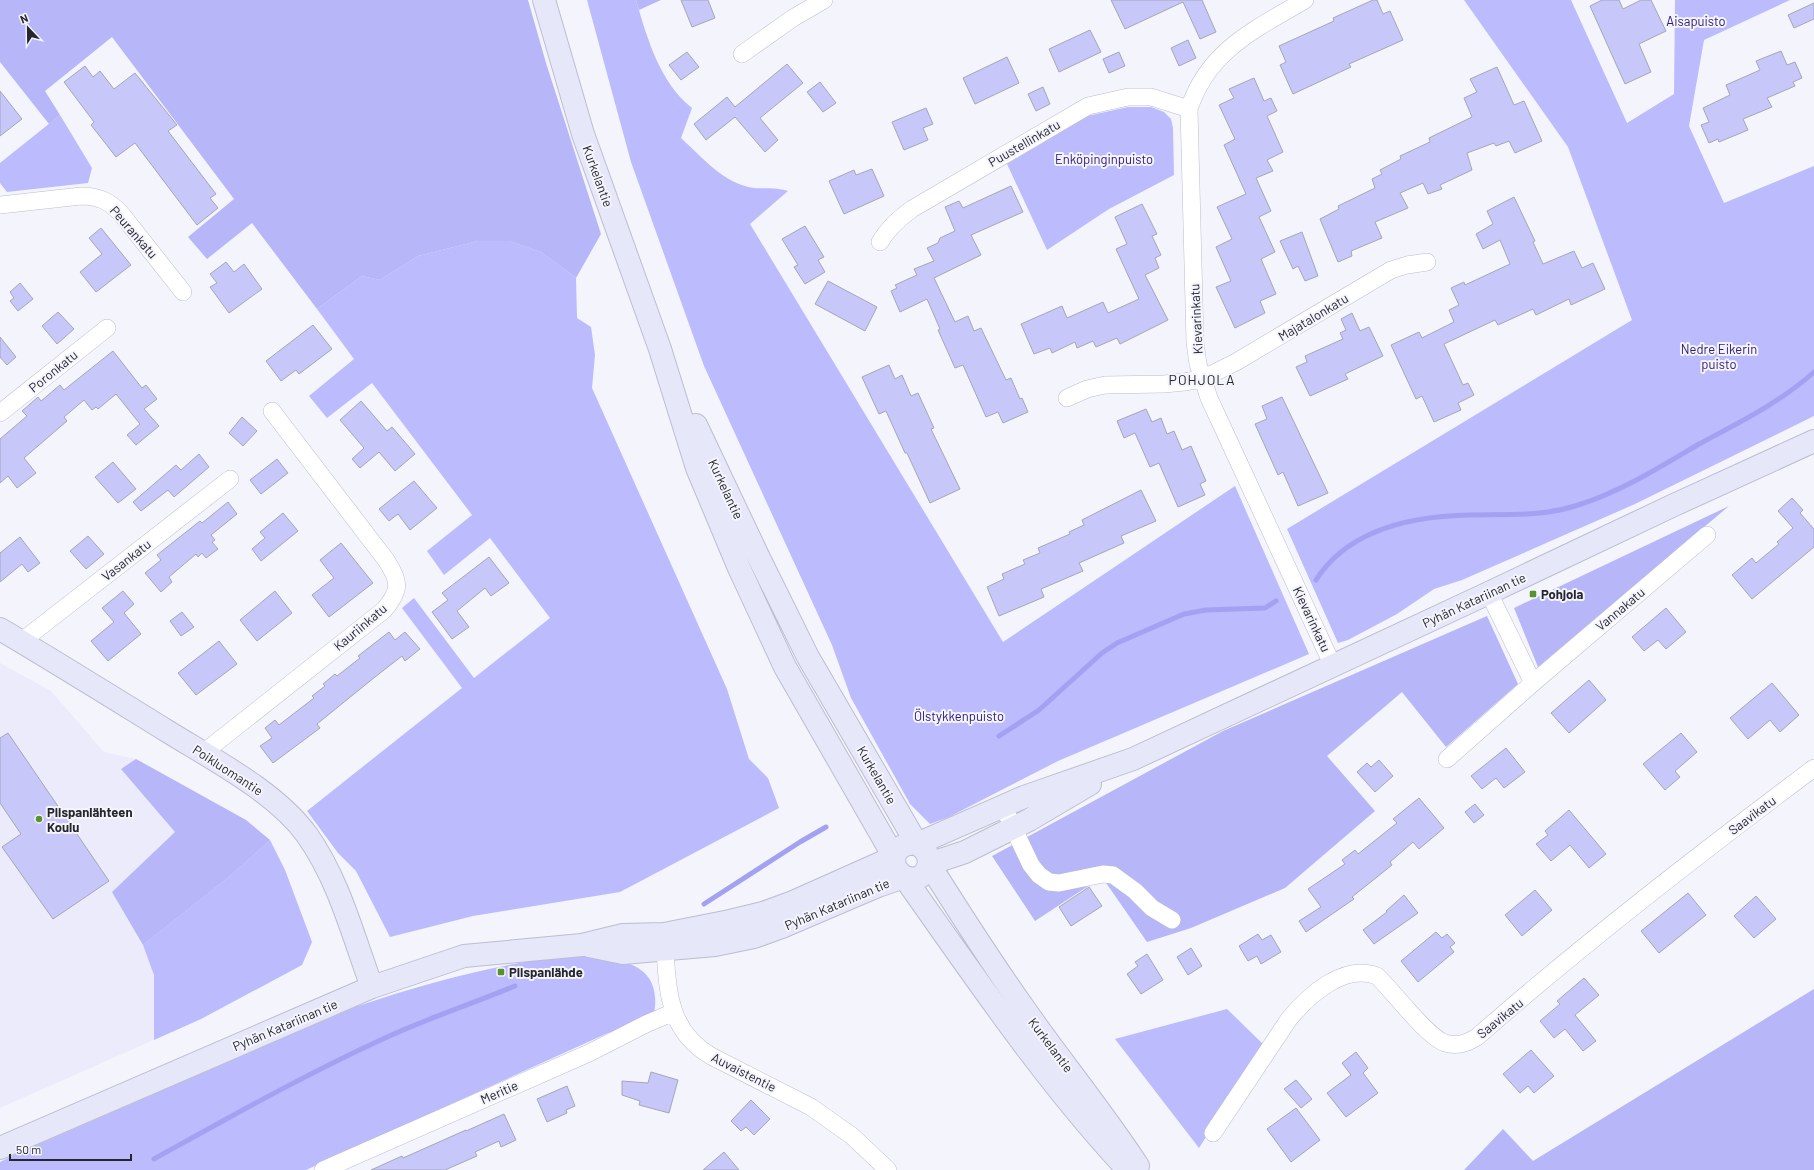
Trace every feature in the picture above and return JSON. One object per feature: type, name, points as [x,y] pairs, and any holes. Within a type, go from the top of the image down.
[{"type":"street","name":"Kurkelantie","points":[[544,0],[583,134],[660,349],[697,468],[746,582],[785,667],[894,857],[895,868],[904,877],[1011,1028],[1100,1140],[1128,1170]]},
{"type":"street","points":[[742,54],[793,18],[824,0]]},
{"type":"street","name":"Kievarinkatu","points":[[1305,0],[1257,28],[1233,45],[1205,72],[1194,92],[1189,109],[1195,342],[1198,364],[1209,398],[1334,666]]},
{"type":"street","name":"Puustellinkatu","points":[[880,242],[896,220],[912,209],[1088,106],[1128,97],[1151,97],[1189,109]]},
{"type":"street","name":"Peurankatu","points":[[0,205],[81,196],[93,196],[105,200],[114,206],[123,216],[183,292]]},
{"type":"street","name":"Majatalonkatu","points":[[1067,398],[1087,389],[1105,385],[1164,384],[1202,379],[1236,362],[1391,270],[1407,265],[1427,262]]},
{"type":"street","name":"Poronkatu","points":[[0,413],[106,328]]},
{"type":"street","name":"Kurkelantie","points":[[660,349],[808,658],[917,844],[924,848],[929,857],[929,864],[966,924],[1028,1014],[1116,1131],[1141,1170]]},
{"type":"street","name":"Kauriinkatu","points":[[203,753],[384,610],[393,599],[398,585],[394,572],[386,560],[272,411]]},
{"type":"street","name":"Pyhän Katariinan tie","points":[[0,1148],[372,987],[464,956],[582,945],[623,953],[664,942],[707,926],[763,913],[793,902],[894,857],[897,850],[903,845],[910,843],[917,844],[1004,806],[1133,758],[1334,666],[1674,505],[1812,447]]},
{"type":"street","name":"Vasankatu","points":[[22,641],[230,479]]},
{"type":"street","name":"Vannakatu","points":[[1447,759],[1533,683],[1707,536]]},
{"type":"street","points":[[1489,593],[1533,683]]},
{"type":"street","name":"Poikluomantie","points":[[0,628],[203,753],[273,799],[292,816],[320,855],[332,877],[372,987]]},
{"type":"street","name":"Pyhän Katariinan tie","points":[[664,942],[715,945],[754,937],[782,927],[878,886],[904,877],[920,877],[925,873],[929,864],[965,852],[1014,828],[1133,758]]},
{"type":"street","name":"Saavikatu","points":[[1213,1134],[1289,1019],[1300,1006],[1315,993],[1334,981],[1356,973],[1367,972],[1377,976],[1438,1040],[1460,1045],[1468,1042],[1478,1037],[1624,914],[1814,768]]},
{"type":"street","points":[[1004,806],[1031,865],[1039,875],[1049,882],[1059,883],[1103,874],[1113,875],[1135,891],[1152,908],[1172,920]]},
{"type":"street","name":"Auvaistentie","points":[[664,942],[666,974],[674,1012],[680,1027],[688,1038],[698,1048],[811,1107],[852,1136],[888,1170]]},
{"type":"street","name":"Meritie","points":[[323,1170],[588,1053],[646,1024],[674,1012]]},
{"type":"shaded area","points":[[0,0],[528,0],[546,63],[601,234],[576,278],[541,252],[509,241],[478,241],[418,256],[380,280],[362,276],[317,309],[252,223],[207,259],[188,237],[234,199],[112,37],[45,91],[60,115],[49,124],[0,62]]},
{"type":"shaded area","points":[[636,0],[661,0],[639,10]]},
{"type":"shaded area","points":[[1729,506],[1538,667],[1514,608]]},
{"type":"shaded area","points":[[1487,616],[1518,684],[1446,747],[1402,692],[1327,756],[1375,811],[1285,888],[1191,928],[1147,942],[1102,877],[1035,921],[992,856],[1223,731]]},
{"type":"shaded area","points":[[0,663],[51,691],[104,752],[136,759],[246,820],[270,840],[285,870],[312,942],[302,965],[201,1019],[0,1108]]},
{"type":"shaded area","points":[[136,759],[246,820],[270,840],[229,877],[143,945],[112,892],[175,832],[121,769]]},
{"type":"shaded area","points":[[1814,989],[1814,1170],[1464,1170],[1503,1129],[1533,1161]]},
{"type":"green space","name":"Ölstykkenpuisto","points":[[587,0],[636,0],[650,44],[663,73],[671,86],[692,108],[681,138],[714,169],[733,181],[754,188],[788,191],[750,224],[1003,642],[1235,486],[1309,654],[1058,761],[949,817],[930,824],[910,804],[851,698],[832,645],[704,366],[631,162]]},
{"type":"green space","name":"Nedre Eikerin puisto","points":[[1464,0],[1571,0],[1627,123],[1674,94],[1675,0],[1790,0],[1704,40],[1689,126],[1724,203],[1814,166],[1814,416],[1635,504],[1462,580],[1434,589],[1397,614],[1348,640],[1338,643],[1287,529],[1632,320],[1568,147]]},
{"type":"green space","name":"Enköpinginpuisto","points":[[1128,107],[1151,107],[1164,112],[1171,119],[1173,128],[1174,175],[1109,209],[1047,250],[1007,164],[1087,116]]},
{"type":"green space","points":[[60,115],[92,168],[88,183],[7,192],[0,183],[0,163]]},
{"type":"green space","points":[[478,241],[509,241],[541,252],[576,278],[577,318],[591,327],[595,355],[592,388],[727,689],[749,759],[768,778],[779,808],[620,892],[473,916],[390,937],[356,871],[338,853],[307,811],[462,688],[402,608],[414,598],[474,678],[550,618],[490,538],[444,575],[427,551],[472,515],[372,383],[327,418],[309,396],[354,359],[317,309],[362,276],[380,280],[418,256]]},
{"type":"green space","points":[[270,840],[285,870],[312,942],[302,965],[201,1019],[154,1040],[154,975],[143,945],[229,877]]},
{"type":"green space","points":[[561,956],[611,959],[627,963],[640,969],[650,979],[655,994],[654,1014],[639,1023],[608,1033],[306,1170],[0,1170],[0,1162],[20,1152],[355,1007],[406,991],[483,970]]},
{"type":"green space","points":[[1227,1009],[1264,1045],[1199,1148],[1115,1039]]},
{"type":"building","points":[[681,0],[708,0],[715,18],[692,27]]},
{"type":"building","points":[[1111,0],[1202,0],[1216,32],[1200,39],[1183,2],[1125,29]]},
{"type":"building","points":[[1373,0],[1377,0],[1383,14],[1390,11],[1403,40],[1349,64],[1351,67],[1293,94],[1280,65],[1286,62],[1279,46],[1334,21],[1333,18]]},
{"type":"building","points":[[1602,0],[1619,0],[1623,9],[1641,0],[1651,0],[1666,31],[1639,44],[1651,72],[1625,84],[1590,6]]},
{"type":"building","points":[[1814,3],[1814,19],[1794,28],[1788,15]]},
{"type":"building","points":[[1090,30],[1101,52],[1059,72],[1049,49]]},
{"type":"building","points":[[1188,40],[1196,58],[1179,66],[1171,48]]},
{"type":"building","points":[[1781,51],[1787,65],[1795,62],[1802,78],[1793,82],[1795,86],[1767,98],[1772,107],[1743,119],[1748,130],[1719,142],[1718,139],[1709,143],[1701,125],[1709,122],[1703,108],[1730,95],[1726,85],[1760,70],[1756,61]]},
{"type":"building","points":[[687,52],[699,67],[681,80],[669,65]]},
{"type":"building","points":[[1119,52],[1125,66],[1109,73],[1103,59]]},
{"type":"building","points":[[1007,57],[1019,83],[975,104],[963,78]]},
{"type":"building","points":[[787,64],[803,83],[760,118],[778,140],[765,152],[735,117],[706,140],[694,124],[727,97],[735,107]]},
{"type":"building","points":[[85,66],[93,77],[100,71],[114,89],[135,73],[177,125],[168,131],[216,194],[210,198],[218,208],[197,225],[135,143],[116,157],[91,125],[94,122],[64,82]]},
{"type":"building","points":[[1497,67],[1514,105],[1524,101],[1542,141],[1515,153],[1509,141],[1496,146],[1494,143],[1467,153],[1472,170],[1440,185],[1442,189],[1428,194],[1423,183],[1400,193],[1408,208],[1375,222],[1382,238],[1351,251],[1352,256],[1338,262],[1320,219],[1339,209],[1338,206],[1375,188],[1372,179],[1382,174],[1380,170],[1401,159],[1400,156],[1430,142],[1429,138],[1472,117],[1464,98],[1477,92],[1470,79]]},
{"type":"building","points":[[1254,78],[1264,101],[1271,98],[1277,111],[1267,116],[1283,152],[1267,160],[1273,171],[1256,178],[1271,211],[1259,217],[1275,252],[1261,259],[1276,294],[1260,301],[1265,313],[1235,328],[1216,287],[1231,281],[1216,247],[1232,239],[1217,207],[1246,194],[1224,145],[1235,139],[1219,105],[1234,98],[1229,89]]},
{"type":"building","points":[[820,82],[836,103],[823,112],[807,92]]},
{"type":"building","points":[[1043,87],[1050,104],[1036,111],[1028,94]]},
{"type":"building","points":[[0,91],[22,119],[0,136]]},
{"type":"building","points":[[926,108],[933,124],[923,128],[928,140],[904,150],[892,122]]},
{"type":"building","points":[[872,169],[884,196],[844,214],[829,181],[854,170],[856,175]]},
{"type":"building","points":[[1011,186],[1023,212],[971,235],[981,255],[934,278],[955,322],[968,316],[974,331],[981,328],[1006,380],[1011,378],[1020,399],[1022,398],[1028,412],[1003,423],[998,412],[986,417],[963,365],[955,368],[938,330],[940,329],[927,299],[900,312],[891,291],[897,288],[895,285],[917,275],[914,269],[934,261],[927,248],[938,243],[940,238],[955,231],[945,207],[959,201],[963,208]]},
{"type":"building","points":[[1514,197],[1535,241],[1533,242],[1543,264],[1574,251],[1582,268],[1593,263],[1605,289],[1571,305],[1569,299],[1536,315],[1533,309],[1498,325],[1495,320],[1444,344],[1463,385],[1468,383],[1474,395],[1458,403],[1461,410],[1434,422],[1422,396],[1416,399],[1391,345],[1419,332],[1422,338],[1454,322],[1449,310],[1459,305],[1451,288],[1464,282],[1465,285],[1510,264],[1500,240],[1483,249],[1476,234],[1493,224],[1487,211]]},
{"type":"building","points":[[1142,204],[1157,234],[1152,236],[1161,255],[1155,258],[1159,268],[1145,275],[1168,320],[1120,344],[1117,338],[1096,347],[1093,341],[1077,348],[1075,342],[1052,353],[1050,348],[1034,354],[1021,324],[1062,306],[1067,318],[1103,302],[1108,313],[1139,299],[1116,249],[1127,244],[1115,217]]},
{"type":"building","points":[[805,226],[824,257],[818,260],[825,272],[805,284],[794,267],[798,265],[782,239]]},
{"type":"building","points":[[101,228],[131,265],[96,292],[80,272],[102,254],[89,238]]},
{"type":"building","points":[[1302,232],[1318,276],[1305,281],[1298,266],[1293,269],[1280,241]]},
{"type":"building","points":[[226,262],[234,272],[244,264],[262,289],[229,313],[210,287],[217,283],[210,274]]},
{"type":"building","points":[[828,281],[877,307],[865,331],[815,304]]},
{"type":"building","points":[[20,283],[33,299],[18,311],[10,301],[14,298],[10,292]]},
{"type":"building","points":[[58,312],[74,329],[57,344],[42,326]]},
{"type":"building","points":[[1352,313],[1360,331],[1369,327],[1383,356],[1345,374],[1348,379],[1310,396],[1296,367],[1307,362],[1305,356],[1343,339],[1340,333],[1346,330],[1341,319]]},
{"type":"building","points":[[313,325],[332,349],[299,374],[296,370],[281,381],[266,361]]},
{"type":"building","points":[[0,337],[16,357],[7,365],[0,357]]},
{"type":"building","points":[[113,351],[142,388],[146,385],[157,399],[144,409],[159,426],[136,445],[127,435],[140,424],[116,394],[98,409],[96,407],[92,410],[84,400],[64,417],[67,421],[24,458],[36,473],[17,488],[8,476],[0,483],[0,439],[27,416],[22,411],[38,397],[41,401],[60,385],[64,390]]},
{"type":"building","points":[[889,365],[895,379],[902,375],[911,396],[918,393],[934,428],[931,429],[960,489],[930,503],[886,411],[879,414],[862,377]]},
{"type":"building","points":[[1282,397],[1328,493],[1298,506],[1283,472],[1278,475],[1255,424],[1267,419],[1262,406]]},
{"type":"building","points":[[361,401],[387,431],[392,427],[415,454],[395,471],[379,452],[360,468],[352,459],[364,448],[340,420]]},
{"type":"building","points":[[1146,409],[1152,422],[1161,418],[1167,434],[1174,431],[1182,450],[1191,446],[1206,481],[1200,484],[1205,495],[1178,507],[1159,463],[1150,467],[1135,433],[1124,438],[1117,421]]},
{"type":"building","points":[[242,417],[257,431],[243,446],[229,433]]},
{"type":"building","points":[[199,454],[209,467],[174,497],[168,490],[141,511],[133,502],[176,465],[181,470]]},
{"type":"building","points":[[277,459],[288,473],[261,494],[250,480]]},
{"type":"building","points":[[113,462],[136,489],[118,503],[95,477]]},
{"type":"building","points":[[414,481],[437,508],[410,530],[398,514],[389,521],[379,509]]},
{"type":"building","points":[[1141,490],[1156,521],[1121,536],[1124,543],[1079,563],[1083,571],[1041,589],[1044,597],[999,616],[987,587],[1004,579],[1002,574],[1025,564],[1023,560],[1040,553],[1038,548],[1070,534],[1069,532],[1084,525],[1082,520]]},
{"type":"building","points":[[1792,498],[1803,510],[1800,513],[1814,529],[1814,547],[1752,599],[1732,575],[1752,558],[1756,563],[1779,544],[1777,542],[1793,528],[1778,511]]},
{"type":"building","points":[[228,502],[237,514],[211,535],[215,540],[212,542],[218,549],[206,558],[202,553],[198,557],[196,554],[169,577],[172,582],[161,592],[145,573],[161,560],[157,555],[200,521],[202,523]]},
{"type":"building","points":[[283,513],[298,531],[261,561],[252,549],[265,538],[260,532]]},
{"type":"building","points":[[88,536],[104,554],[86,569],[70,551]]},
{"type":"building","points":[[20,537],[40,563],[28,572],[22,564],[0,582],[0,553]]},
{"type":"building","points":[[341,543],[373,583],[329,617],[312,595],[334,578],[320,560]]},
{"type":"building","points":[[489,557],[509,583],[491,596],[485,588],[457,611],[469,627],[452,639],[432,612],[448,600],[442,593]]},
{"type":"building","points":[[123,591],[134,604],[124,613],[141,634],[108,661],[91,641],[114,622],[102,608]]},
{"type":"building","points":[[275,591],[292,613],[257,641],[240,620]]},
{"type":"building","points":[[1666,608],[1686,632],[1666,649],[1658,640],[1644,651],[1632,637]]},
{"type":"building","points":[[182,612],[194,627],[181,636],[170,621]]},
{"type":"building","points":[[389,632],[395,640],[405,632],[420,649],[405,661],[402,656],[317,724],[320,728],[273,763],[260,746],[272,738],[265,728],[275,720],[279,725],[314,698],[312,696],[325,686],[323,684],[335,674],[337,676],[360,658],[358,656]]},
{"type":"building","points":[[219,641],[237,664],[196,695],[178,673]]},
{"type":"building","points":[[1589,680],[1606,700],[1569,733],[1551,713]]},
{"type":"building","points":[[1772,683],[1799,715],[1780,732],[1770,720],[1748,739],[1730,718]]},
{"type":"building","name":"Piispanlähteen Koulu","points":[[8,733],[109,881],[53,919],[2,847],[21,834],[0,803],[0,738]]},
{"type":"building","points":[[1681,733],[1697,752],[1675,771],[1680,777],[1665,790],[1643,764]]},
{"type":"building","points":[[1506,748],[1525,772],[1504,788],[1496,778],[1482,789],[1471,776]]},
{"type":"building","points":[[1379,760],[1393,776],[1375,792],[1357,772],[1367,763],[1371,767]]},
{"type":"building","points":[[1419,798],[1444,828],[1419,849],[1413,842],[1390,862],[1392,865],[1352,897],[1354,899],[1306,932],[1299,921],[1321,907],[1308,889],[1345,864],[1342,860],[1355,850],[1358,854],[1397,823],[1393,819]]},
{"type":"building","points":[[1475,804],[1484,815],[1474,823],[1465,812]]},
{"type":"building","points":[[1569,810],[1606,854],[1589,868],[1570,845],[1551,861],[1536,844],[1548,835],[1545,831]]},
{"type":"building","points":[[1089,887],[1102,906],[1071,926],[1059,907]]},
{"type":"building","points":[[1535,890],[1552,910],[1522,936],[1505,915]]},
{"type":"building","points":[[1688,893],[1706,915],[1659,953],[1641,931]]},
{"type":"building","points":[[1404,895],[1418,913],[1374,944],[1363,930],[1387,912],[1386,911]]},
{"type":"building","points":[[1756,896],[1776,919],[1754,938],[1734,916]]},
{"type":"building","points":[[1436,932],[1442,938],[1447,934],[1455,943],[1450,947],[1454,952],[1418,982],[1401,961]]},
{"type":"building","points":[[1258,934],[1262,940],[1271,935],[1281,952],[1261,964],[1257,956],[1248,961],[1239,946]]},
{"type":"building","points":[[1191,948],[1202,966],[1188,975],[1177,957]]},
{"type":"building","points":[[1147,954],[1163,980],[1141,994],[1127,974],[1138,966],[1135,962]]},
{"type":"building","points":[[1584,978],[1599,995],[1575,1015],[1596,1041],[1583,1051],[1565,1029],[1554,1038],[1540,1021],[1560,1004],[1557,1001]]},
{"type":"building","points":[[1531,1050],[1554,1076],[1534,1093],[1528,1086],[1520,1093],[1503,1074]]},
{"type":"building","points":[[1356,1052],[1368,1068],[1363,1073],[1378,1093],[1346,1117],[1327,1093],[1351,1075],[1342,1063]]},
{"type":"building","points":[[651,1072],[678,1080],[669,1113],[639,1105],[640,1101],[622,1095],[622,1081],[648,1083]]},
{"type":"building","points":[[1296,1080],[1312,1099],[1301,1108],[1284,1089]]},
{"type":"building","points":[[567,1086],[575,1106],[566,1110],[567,1113],[547,1122],[537,1099]]},
{"type":"building","points":[[751,1100],[770,1119],[754,1135],[746,1127],[741,1131],[731,1121]]},
{"type":"building","points":[[1296,1108],[1320,1140],[1291,1162],[1267,1129]]},
{"type":"building","points":[[504,1114],[516,1140],[501,1147],[499,1141],[475,1152],[477,1156],[445,1170],[371,1170],[402,1156],[403,1158]]},
{"type":"building","points":[[724,1152],[739,1170],[703,1170]]},
{"type":"waterway","points":[[1316,580],[1330,562],[1346,548],[1364,537],[1384,528],[1427,518],[1549,512],[1562,510],[1591,501],[1639,479],[1744,420],[1788,393],[1814,372]]},
{"type":"waterway","points":[[999,736],[1039,710],[1102,653],[1117,643],[1184,614],[1206,610],[1265,608],[1276,601]]},
{"type":"waterway","points":[[704,904],[826,827]]},
{"type":"waterway","points":[[154,1159],[326,1066],[417,1024],[515,986]]},
{"type":"place","name":"Pohjola","points":[[1533,594]]},
{"type":"place","name":"Piispanlähteen Koulu","points":[[39,819]]},
{"type":"place","name":"Piispanlähde","points":[[501,972]]},
{"type":"district","name":"POHJOLA","points":[[1202,379]]},
{"type":"park label","name":"Aisapuisto","points":[[1696,21]]}]
